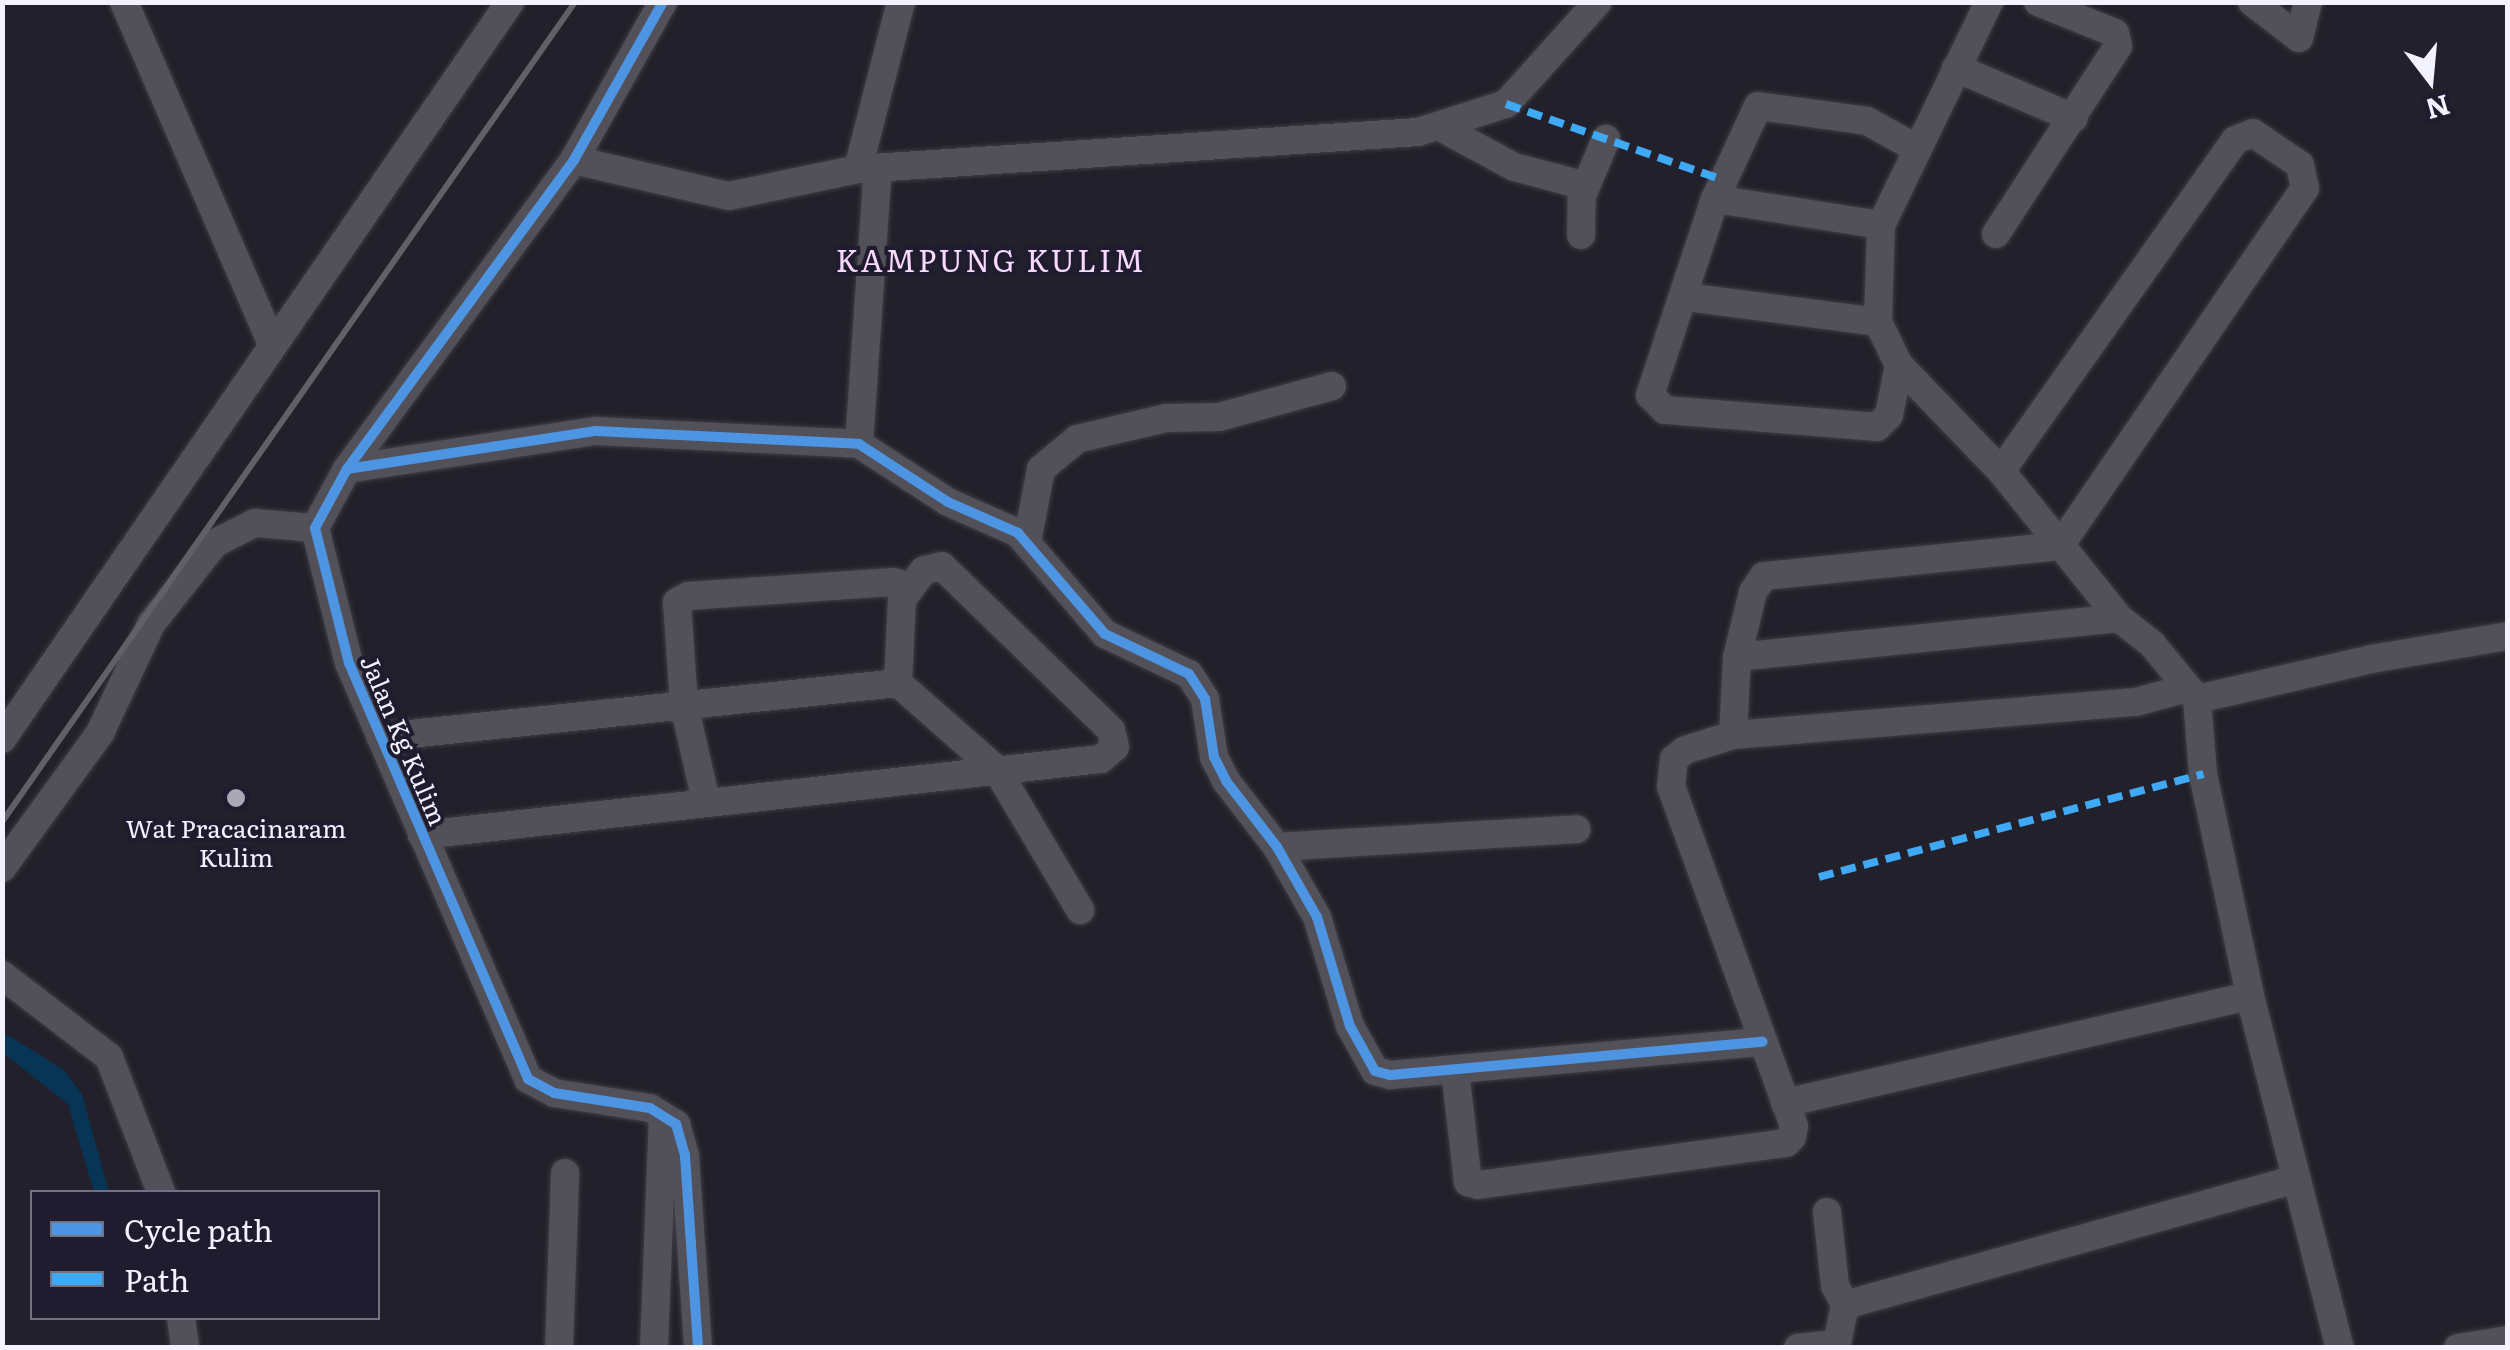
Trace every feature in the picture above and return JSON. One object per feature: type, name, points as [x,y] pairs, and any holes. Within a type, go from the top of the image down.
[{"type":"street","points":[[124,2],[272,344]]},
{"type":"street","points":[[2,739],[510,2]]},
{"type":"street","points":[[2,868],[100,733],[151,624],[215,543],[255,523],[315,528],[347,469],[574,160],[663,2]]},
{"type":"street","points":[[859,444],[868,168],[901,2]]},
{"type":"street","points":[[574,160],[729,196],[868,168],[1442,128],[1506,104],[1598,2]]},
{"type":"street","points":[[1989,2],[1881,225],[1878,322],[1899,365],[2001,471],[2119,618],[2152,644],[2192,694],[2203,774],[2250,996],[2293,1180],[2340,1348]]},
{"type":"street","points":[[1996,234],[2114,59],[2115,34],[2038,2]]},
{"type":"street","points":[[2252,2],[2299,38],[2308,2]]},
{"type":"street","points":[[1956,68],[2074,118]]},
{"type":"street","points":[[1899,365],[1889,415],[1876,427],[1658,408],[1651,388],[1686,297],[1715,199],[1758,106],[1867,121],[1916,148]]},
{"type":"street","points":[[1442,128],[1514,167],[1586,186]]},
{"type":"street","points":[[1733,735],[1737,657],[1753,592],[1764,576],[2060,546],[2305,188],[2305,170],[2253,133],[2235,140],[2001,471]]},
{"type":"street","points":[[1581,235],[1586,186],[1606,138]]},
{"type":"street","points":[[1715,199],[1881,225]]},
{"type":"street","points":[[1686,297],[1878,322]]},
{"type":"street","points":[[1027,542],[1041,469],[1077,439],[1166,418],[1240,412],[1332,386]]},
{"type":"street","points":[[347,469],[596,431],[859,444],[948,502],[1027,542],[1105,634],[1189,674],[1205,699],[1214,757],[1226,780],[1277,847],[1317,917],[1364,1059],[1390,1075],[1763,1042]]},
{"type":"street","name":"Jalan Kg Kulim","points":[[315,528],[349,664],[528,1079],[554,1094],[616,1100],[662,1116]]},
{"type":"street","points":[[422,835],[1101,759],[1110,755],[1116,738],[947,570],[929,566],[901,603],[898,683]]},
{"type":"street","points":[[706,801],[684,706],[674,614],[682,598],[894,582],[909,588]]},
{"type":"street","points":[[1737,657],[2119,618]]},
{"type":"street","points":[[1455,1070],[1468,1182],[1478,1186],[1786,1143],[1794,1126],[1671,787],[1674,759],[1685,750],[1733,735],[2136,702],[2508,636]]},
{"type":"street","points":[[381,737],[898,683],[997,770],[1080,910]]},
{"type":"street","points":[[1277,847],[1576,830]]},
{"type":"street","points":[[2,975],[110,1057],[160,1190]]},
{"type":"street","points":[[1785,1103],[2250,996]]},
{"type":"street","points":[[654,1348],[662,1116],[676,1124],[685,1156],[698,1348]]},
{"type":"street","points":[[559,1348],[565,1173]]},
{"type":"street","points":[[1844,1305],[2293,1180]]},
{"type":"street","points":[[1798,1348],[1836,1346],[1844,1305],[1835,1286],[1827,1212]]},
{"type":"street","points":[[181,1320],[185,1348]]},
{"type":"street","points":[[2458,1348],[2508,1340]]},
{"type":"water","points":[[3,1032],[64,1070],[82,1094],[108,1190],[93,1190],[68,1104],[3,1053]]},
{"type":"railway","points":[[2,822],[575,2]]},
{"type":"marked path","points":[[1506,104],[1723,180]]},
{"type":"marked path","points":[[1819,877],[2203,774]]},
{"type":"cycle path","points":[[663,2],[574,160],[347,469],[315,528],[349,663],[528,1079],[554,1093],[650,1108],[676,1124],[685,1156],[698,1348]]},
{"type":"cycle path","points":[[347,469],[596,431],[859,444],[948,502],[1018,533],[1105,634],[1189,674],[1205,699],[1214,757],[1226,781],[1277,847],[1317,917],[1350,1026],[1375,1071],[1390,1075],[1763,1042]]},
{"type":"place","name":"Wat Pracacinaram Kulim","points":[[236,798]]},
{"type":"district","name":"KAMPUNG KULIM","points":[[991,259]]}]
